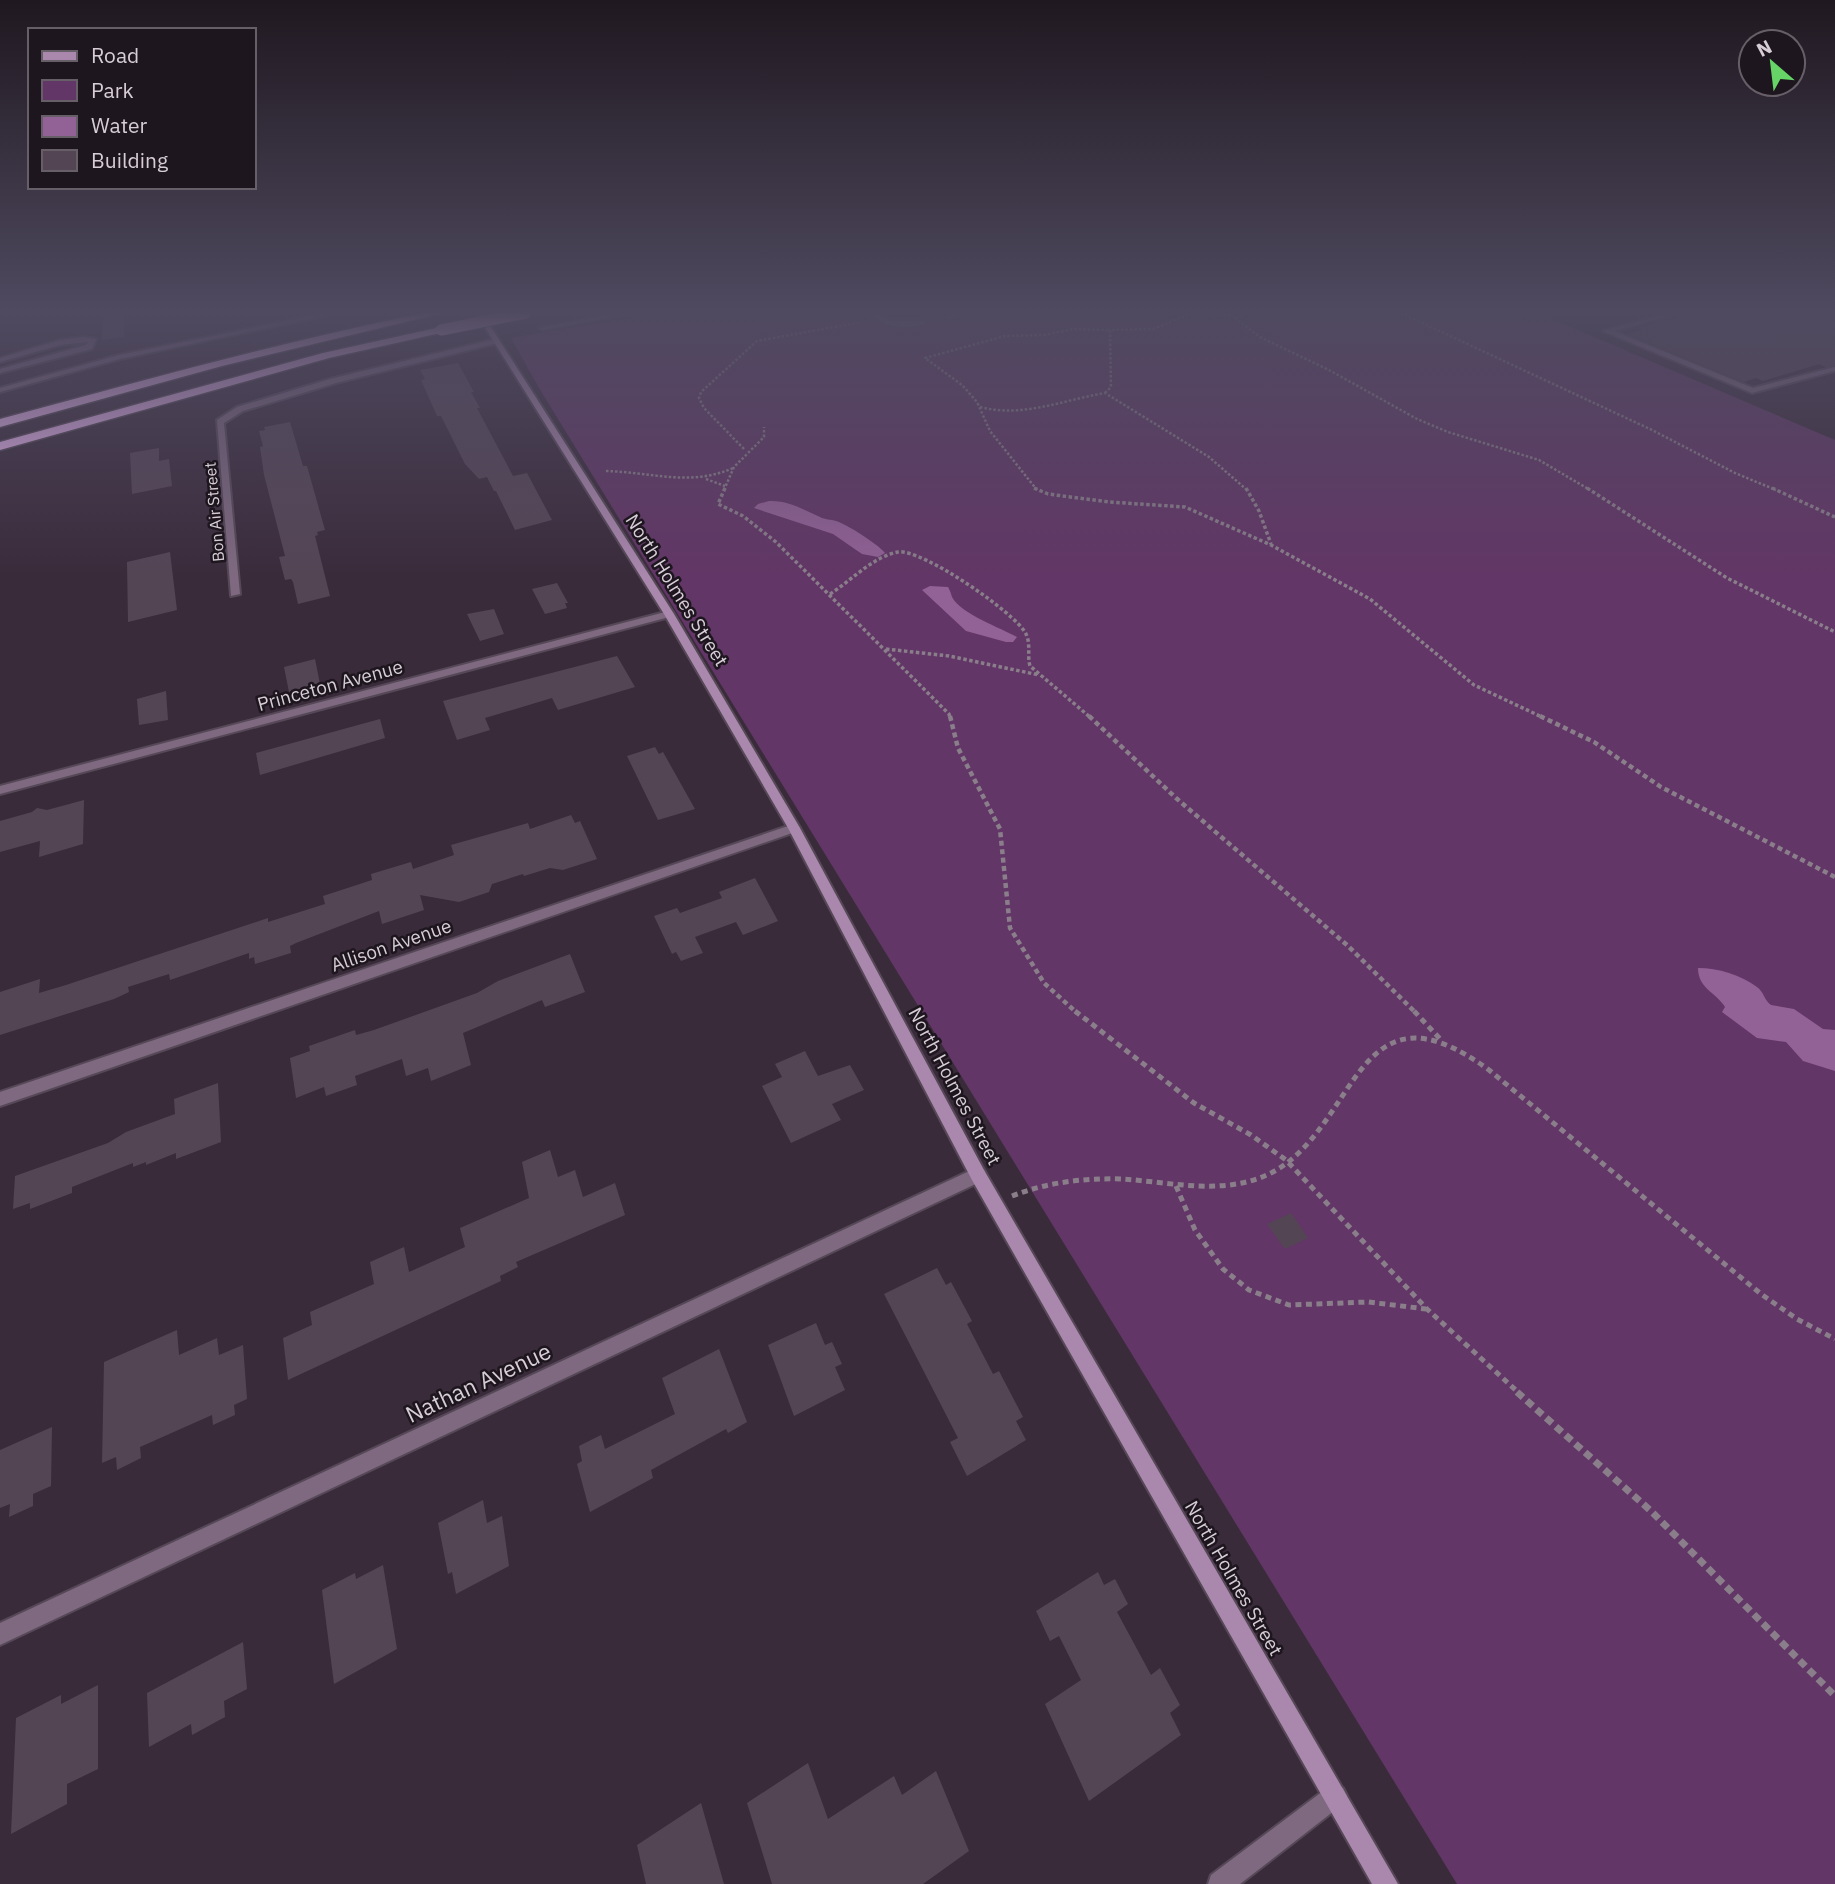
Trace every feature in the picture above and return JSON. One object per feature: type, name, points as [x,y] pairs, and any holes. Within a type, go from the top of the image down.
[{"type":"highway","points":[[0,423],[80,401]]},
{"type":"highway","points":[[0,446],[162,401]]},
{"type":"main road","name":"North Holmes Street","points":[[533,401],[669,614],[794,828],[978,1175],[1386,1884]]},
{"type":"street","name":"Bon Air Street","points":[[235,594],[220,422],[240,409],[267,401]]},
{"type":"street","name":"Princeton Avenue","points":[[0,790],[669,614]]},
{"type":"street","name":"Allison Avenue","points":[[0,1099],[794,828]]},
{"type":"street","name":"Nathan Avenue","points":[[0,1634],[978,1175]]},
{"type":"street","points":[[1220,1884],[1335,1796]]},
{"type":"path","points":[[700,401],[704,408],[744,449]]},
{"type":"path","points":[[975,401],[990,431],[1030,486],[1039,492],[1109,502],[1185,507],[1271,545],[1370,599],[1474,685],[1594,742],[1661,787],[1835,877]]},
{"type":"path","points":[[980,407],[998,412],[1015,411],[1065,401]]},
{"type":"path","points":[[1118,401],[1188,445],[1241,483],[1264,522],[1271,545]]},
{"type":"path","points":[[1387,401],[1447,432],[1532,456],[1551,465],[1727,578],[1835,632]]},
{"type":"path","points":[[1589,401],[1735,473],[1789,494],[1835,517]]},
{"type":"path","points":[[764,427],[764,437],[734,467],[718,504],[759,527],[886,649],[949,714],[958,748],[1000,830],[1010,928],[1044,983],[1078,1014],[1194,1103],[1251,1135],[1286,1160],[1427,1310],[1456,1333],[1546,1419],[1651,1511],[1835,1696]]},
{"type":"path","points":[[705,479],[734,467]]},
{"type":"path","points":[[606,471],[705,479],[725,486]]},
{"type":"path","points":[[830,594],[892,553],[902,552],[918,555],[982,596],[1021,626],[1029,643],[1026,657],[1030,666],[1138,765],[1334,935],[1411,1006],[1442,1042]]},
{"type":"path","points":[[886,649],[948,656],[1035,673],[1046,678]]},
{"type":"path","points":[[995,1204],[1031,1188],[1067,1180],[1194,1188],[1237,1185],[1271,1172],[1286,1160],[1334,1112],[1354,1073],[1373,1054],[1393,1044],[1415,1039],[1442,1042],[1472,1057],[1600,1156],[1760,1291],[1813,1329],[1835,1339]]},
{"type":"path","points":[[1176,1185],[1195,1230],[1223,1269],[1250,1290],[1289,1305],[1368,1302],[1427,1310]]},
{"type":"green space","points":[[547,401],[1744,401],[1835,440],[1835,1884],[1457,1884]]},
{"type":"water","points":[[769,501],[789,504],[841,523],[870,540],[885,553],[878,557],[862,554],[833,534],[754,508]]},
{"type":"water","points":[[930,586],[948,587],[952,597],[964,609],[1017,637],[1013,642],[1006,642],[966,631],[922,590]]},
{"type":"water","points":[[1698,968],[1721,971],[1744,979],[1759,989],[1771,1005],[1794,1009],[1823,1029],[1835,1030],[1835,1071],[1803,1061],[1786,1042],[1757,1038],[1722,1012],[1725,1007],[1704,986]]},
{"type":"building","points":[[430,401],[476,401],[480,408],[477,408],[513,476],[527,473],[552,520],[515,530],[487,477],[479,479],[465,464],[441,416],[437,416]]},
{"type":"building","points":[[290,422],[303,466],[307,466],[325,530],[317,532],[318,535],[315,536],[330,596],[298,604],[293,582],[291,579],[285,580],[279,557],[285,556],[264,475],[260,447],[263,446],[259,431],[265,430],[264,427]]},
{"type":"building","points":[[159,448],[159,461],[169,459],[172,486],[132,494],[130,453]]},
{"type":"building","points":[[170,552],[177,610],[128,622],[127,562]]},
{"type":"building","points":[[557,583],[568,603],[565,603],[567,608],[545,614],[532,589]]},
{"type":"building","points":[[494,609],[504,634],[480,641],[467,614]]},
{"type":"building","points":[[617,656],[635,687],[558,710],[552,698],[485,718],[490,730],[457,740],[443,701]]},
{"type":"building","points":[[315,659],[320,684],[289,692],[284,667]]},
{"type":"building","points":[[166,691],[168,720],[139,725],[137,699]]},
{"type":"building","points":[[380,719],[385,738],[260,775],[256,753]]},
{"type":"building","points":[[655,747],[659,754],[663,752],[695,809],[658,820],[627,756]]},
{"type":"building","points":[[84,800],[83,844],[39,857],[40,841],[0,852],[0,821],[32,812],[37,808],[47,810]]},
{"type":"building","points":[[571,815],[575,823],[580,821],[597,859],[563,870],[550,868],[524,876],[523,874],[492,884],[489,892],[459,902],[420,895],[424,910],[382,924],[379,911],[296,943],[290,946],[291,953],[255,964],[254,957],[249,959],[249,953],[170,980],[169,974],[128,987],[129,992],[114,999],[0,1035],[0,992],[40,979],[39,993],[66,985],[268,918],[268,922],[325,904],[323,896],[372,880],[371,874],[411,862],[413,869],[454,855],[451,845],[528,823],[530,829]]},
{"type":"building","points":[[755,878],[778,921],[743,935],[736,922],[695,937],[703,953],[681,961],[676,952],[672,954],[654,916],[677,908],[680,913],[722,898],[719,892]]},
{"type":"building","points":[[570,954],[585,992],[545,1007],[542,1000],[463,1033],[471,1065],[431,1081],[428,1068],[406,1076],[402,1059],[355,1076],[357,1085],[326,1096],[324,1087],[296,1098],[290,1058],[310,1051],[309,1046],[355,1030],[356,1035],[374,1030],[477,993],[498,981]]},
{"type":"building","points":[[805,1051],[818,1076],[850,1065],[864,1090],[832,1104],[841,1120],[791,1143],[762,1086],[782,1077],[775,1064]]},
{"type":"building","points":[[218,1083],[221,1142],[176,1159],[176,1153],[146,1165],[146,1162],[133,1167],[133,1163],[72,1187],[72,1193],[30,1209],[30,1203],[13,1209],[15,1176],[108,1143],[126,1132],[175,1114],[174,1099]]},
{"type":"building","points":[[550,1150],[558,1177],[575,1170],[583,1197],[615,1183],[625,1215],[516,1262],[518,1267],[500,1276],[501,1281],[288,1380],[283,1338],[312,1325],[310,1312],[374,1284],[370,1262],[404,1247],[409,1272],[465,1247],[460,1228],[529,1198],[522,1162]]},
{"type":"building","points":[[1291,1213],[1308,1238],[1285,1249],[1267,1224]]},
{"type":"building","points":[[937,1268],[946,1285],[951,1282],[972,1321],[967,1324],[993,1374],[999,1371],[1023,1417],[1016,1421],[1026,1440],[967,1476],[950,1442],[958,1438],[884,1294]]},
{"type":"building","points":[[816,1323],[825,1345],[832,1342],[842,1364],[835,1367],[845,1390],[794,1416],[768,1345]]},
{"type":"building","points":[[177,1330],[179,1355],[217,1338],[219,1355],[243,1345],[247,1399],[234,1405],[235,1415],[213,1425],[212,1415],[140,1447],[141,1458],[117,1470],[116,1457],[102,1463],[104,1362]]},
{"type":"building","points":[[719,1349],[747,1422],[728,1433],[726,1429],[651,1470],[653,1478],[590,1512],[577,1464],[582,1461],[579,1446],[601,1435],[605,1449],[675,1414],[662,1378]]},
{"type":"building","points":[[52,1427],[51,1486],[33,1494],[33,1506],[9,1517],[10,1504],[0,1508],[0,1450]]},
{"type":"building","points":[[483,1500],[487,1523],[502,1516],[509,1566],[456,1594],[452,1572],[448,1574],[438,1523]]},
{"type":"building","points":[[383,1565],[397,1649],[334,1684],[322,1590],[355,1573],[356,1579]]},
{"type":"building","points":[[1098,1572],[1104,1585],[1115,1579],[1128,1604],[1117,1612],[1151,1675],[1160,1668],[1180,1705],[1170,1713],[1181,1735],[1089,1801],[1045,1704],[1081,1680],[1059,1636],[1050,1641],[1036,1611]]},
{"type":"building","points":[[243,1642],[247,1689],[224,1701],[225,1717],[192,1735],[191,1724],[149,1747],[147,1693]]},
{"type":"building","points":[[98,1685],[98,1769],[67,1784],[67,1804],[11,1834],[16,1718],[61,1695],[61,1704]]},
{"type":"building","points":[[808,1763],[828,1819],[894,1776],[902,1795],[936,1771],[969,1851],[923,1884],[772,1884],[747,1803]]},
{"type":"building","points":[[701,1803],[724,1884],[646,1884],[637,1845]]}]
